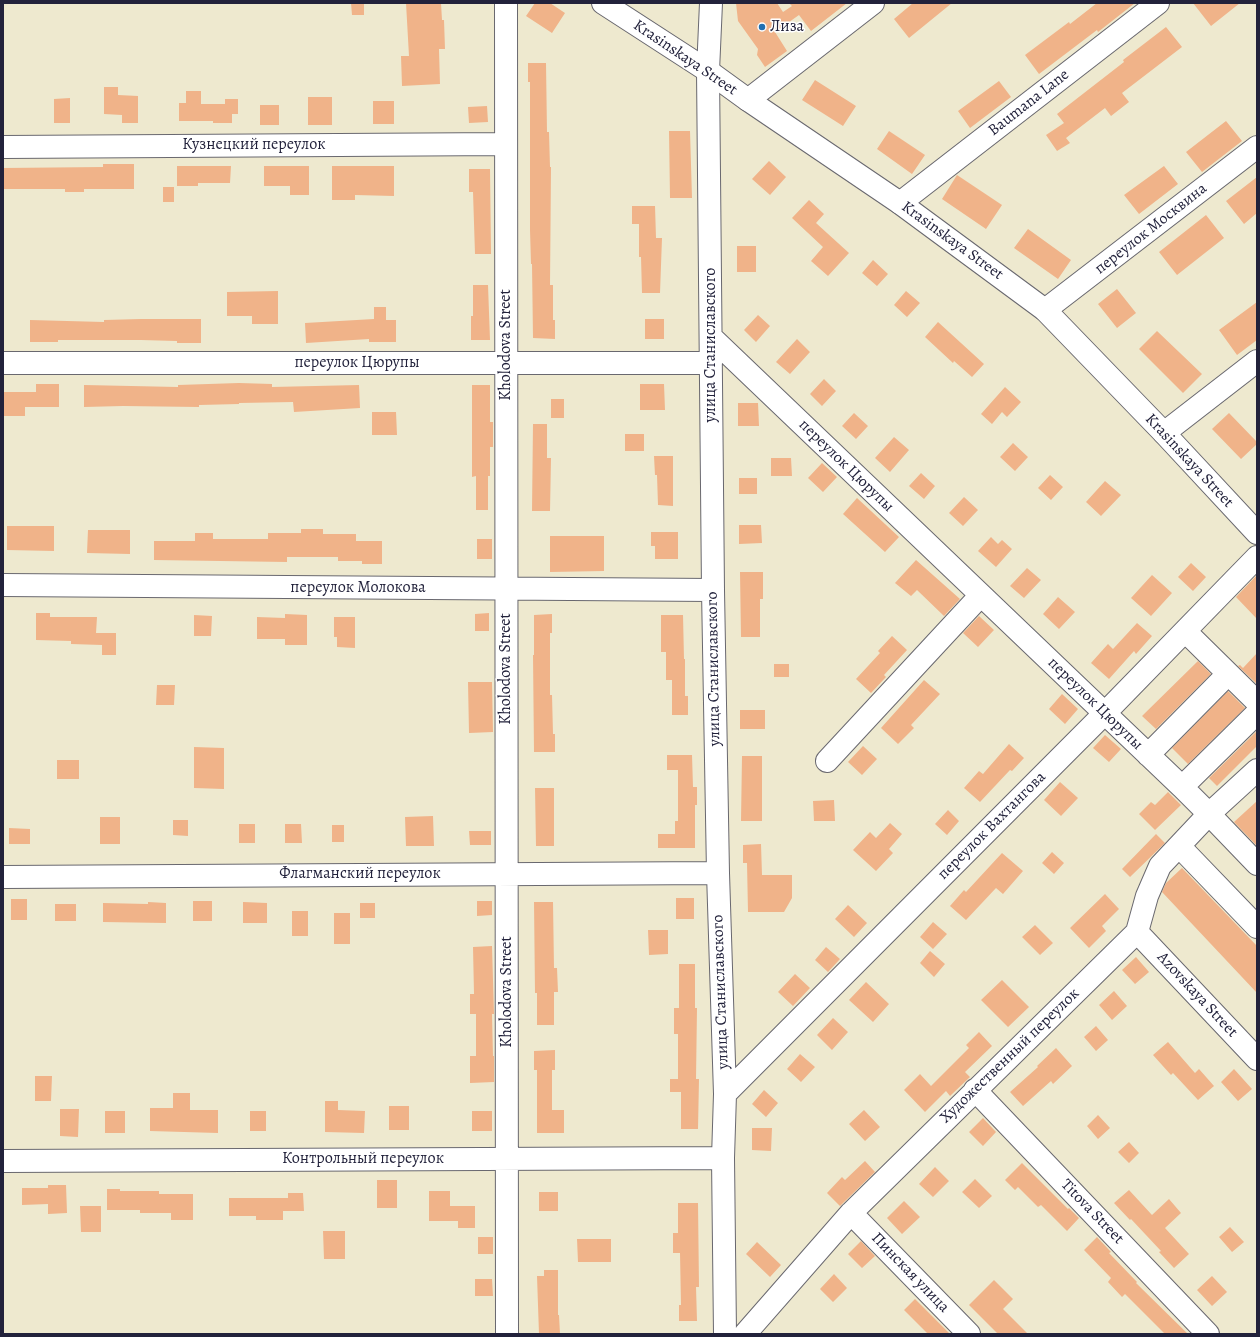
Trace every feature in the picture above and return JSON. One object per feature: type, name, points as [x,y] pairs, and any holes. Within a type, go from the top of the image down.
[{"type":"street","name":"Kholodova Street","points":[[506,3],[507,1334]]},
{"type":"street","name":"Krasinskaya Street","points":[[603,3],[708,71],[748,100],[900,203],[1045,310],[1257,532]]},
{"type":"street","name":"улица Станиславского","points":[[711,3],[708,71],[712,590],[718,872],[725,1094],[723,1158],[725,1334]]},
{"type":"street","points":[[748,100],[873,3]]},
{"type":"street","name":"Baumana Lane","points":[[900,203],[1158,3]]},
{"type":"street","name":"Кузнецкий переулок","points":[[3,147],[506,144]]},
{"type":"street","name":"переулок Москвина","points":[[1045,310],[1257,147]]},
{"type":"street","name":"переулок Цюрупы","points":[[711,337],[1105,713],[1209,814],[1257,864]]},
{"type":"street","points":[[1164,433],[1257,361]]},
{"type":"street","name":"переулок Цюрупы","points":[[3,363],[711,363]]},
{"type":"street","name":"переулок Вахтангова","points":[[725,1094],[1105,713],[1257,557]]},
{"type":"street","name":"переулок Молокова","points":[[3,586],[712,590]]},
{"type":"street","points":[[827,761],[981,595]]},
{"type":"street","points":[[1185,631],[1257,702]]},
{"type":"street","points":[[1148,755],[1228,674]]},
{"type":"street","points":[[1182,788],[1257,713]]},
{"type":"street","points":[[1137,932],[1147,896],[1160,866],[1209,814],[1257,770]]},
{"type":"street","points":[[1179,846],[1257,927]]},
{"type":"street","name":"Флагманский переулок","points":[[3,877],[718,872]]},
{"type":"street","name":"Azovskaya Street","points":[[1137,932],[1257,1059]]},
{"type":"street","name":"Художественный переулок","points":[[745,1334],[851,1213],[1137,932]]},
{"type":"street","name":"Titova Street","points":[[975,1090],[1208,1334]]},
{"type":"street","name":"Контрольный переулок","points":[[3,1161],[723,1158]]},
{"type":"street","name":"Пинская улица","points":[[851,1213],[969,1334]]},
{"type":"building","points":[[351,3],[364,3],[364,15],[352,15]]},
{"type":"building","points":[[406,3],[441,3],[442,20],[444,20],[445,49],[439,49],[440,84],[402,86],[401,56],[409,56]]},
{"type":"building","points":[[535,3],[550,3],[565,13],[552,33],[526,16]]},
{"type":"building","points":[[736,3],[777,3],[783,12],[792,6],[789,3],[847,3],[811,31],[799,15],[775,32],[787,51],[765,67],[757,55],[758,49],[738,21]]},
{"type":"building","points":[[913,3],[952,3],[909,38],[894,19]]},
{"type":"building","points":[[1097,3],[1135,3],[1098,32],[1097,30],[1039,74],[1025,55],[1069,22],[1070,24]]},
{"type":"building","points":[[1193,3],[1240,3],[1211,26]]},
{"type":"building","points":[[1166,27],[1182,47],[1122,93],[1129,102],[1111,116],[1105,108],[1066,138],[1070,143],[1057,151],[1046,135],[1064,123],[1057,114]]},
{"type":"building","points":[[528,63],[546,63],[547,132],[549,132],[551,167],[550,285],[553,285],[553,320],[555,320],[555,339],[533,338],[530,230],[530,82],[528,82]]},
{"type":"building","points":[[815,80],[856,106],[843,126],[802,100]]},
{"type":"building","points":[[999,81],[1011,97],[970,128],[958,111]]},
{"type":"building","points":[[104,87],[118,87],[118,95],[138,96],[138,123],[122,123],[122,115],[104,114]]},
{"type":"building","points":[[186,91],[201,91],[201,104],[225,104],[225,99],[238,99],[238,114],[232,114],[232,123],[213,123],[213,121],[179,121],[179,103],[186,103]]},
{"type":"building","points":[[308,97],[332,97],[332,125],[308,125]]},
{"type":"building","points":[[70,98],[70,123],[54,123],[54,99]]},
{"type":"building","points":[[373,101],[394,101],[394,124],[373,124]]},
{"type":"building","points":[[260,105],[279,105],[279,125],[260,125]]},
{"type":"building","points":[[487,106],[488,122],[469,123],[468,107]]},
{"type":"building","points":[[1226,121],[1242,141],[1202,172],[1186,152]]},
{"type":"building","points":[[669,131],[690,131],[692,198],[670,198]]},
{"type":"building","points":[[889,131],[925,155],[912,174],[877,149]]},
{"type":"building","points":[[769,161],[786,177],[770,195],[752,179]]},
{"type":"building","points":[[103,164],[134,164],[134,189],[84,189],[84,192],[65,192],[65,189],[3,189],[3,168],[103,167]]},
{"type":"building","points":[[177,166],[231,166],[230,183],[198,183],[198,186],[177,186]]},
{"type":"building","points":[[264,166],[309,166],[309,195],[290,195],[290,186],[264,186]]},
{"type":"building","points":[[332,166],[394,166],[394,196],[355,195],[355,200],[332,200]]},
{"type":"building","points":[[1164,166],[1178,184],[1139,214],[1124,195]]},
{"type":"building","points":[[469,169],[490,169],[491,254],[475,254],[473,192],[469,192]]},
{"type":"building","points":[[957,175],[1002,205],[986,229],[942,199]]},
{"type":"building","points":[[1257,177],[1257,213],[1244,224],[1226,201]]},
{"type":"building","points":[[163,187],[174,187],[174,202],[163,202]]},
{"type":"building","points":[[809,200],[824,214],[816,223],[849,253],[828,276],[811,261],[823,247],[792,218]]},
{"type":"building","points":[[632,206],[655,206],[656,238],[662,238],[660,293],[642,293],[641,257],[639,257],[639,224],[632,224]]},
{"type":"building","points":[[1206,215],[1224,238],[1177,275],[1159,252]]},
{"type":"building","points":[[1028,229],[1071,260],[1058,279],[1014,248]]},
{"type":"building","points":[[737,246],[756,246],[756,272],[737,272]]},
{"type":"building","points":[[873,260],[888,274],[877,286],[862,273]]},
{"type":"building","points":[[473,285],[488,285],[490,340],[471,340]]},
{"type":"building","points":[[1117,289],[1136,313],[1117,328],[1098,304]]},
{"type":"building","points":[[278,291],[278,324],[252,324],[252,316],[227,316],[227,292]]},
{"type":"building","points":[[906,291],[920,303],[907,317],[894,305]]},
{"type":"building","points":[[1257,302],[1257,340],[1237,355],[1219,330]]},
{"type":"building","points":[[374,307],[386,307],[386,320],[396,320],[396,342],[369,342],[369,339],[306,343],[305,323],[374,319]]},
{"type":"building","points":[[758,315],[770,326],[756,342],[744,330]]},
{"type":"building","points":[[201,319],[201,343],[141,340],[58,340],[58,342],[30,342],[30,320],[104,322],[104,320]]},
{"type":"building","points":[[645,319],[664,319],[664,339],[645,339]]},
{"type":"building","points":[[938,322],[984,364],[972,377],[954,361],[953,363],[925,337]]},
{"type":"building","points":[[1157,331],[1202,374],[1183,393],[1139,349]]},
{"type":"building","points":[[797,339],[810,352],[790,374],[776,362]]},
{"type":"building","points":[[824,379],[836,391],[822,406],[810,394]]},
{"type":"building","points":[[239,383],[272,384],[272,387],[359,385],[360,408],[294,412],[293,402],[199,405],[199,407],[84,407],[84,385],[178,387],[178,385]]},
{"type":"building","points":[[36,384],[59,384],[59,407],[25,407],[25,416],[3,416],[3,392],[36,392]]},
{"type":"building","points":[[640,384],[664,384],[665,410],[640,410]]},
{"type":"building","points":[[472,385],[490,385],[490,422],[493,422],[493,447],[490,447],[488,510],[476,510],[476,476],[472,477]]},
{"type":"building","points":[[1005,387],[1021,402],[1007,417],[1002,412],[992,424],[981,414]]},
{"type":"building","points":[[551,399],[564,399],[564,418],[551,418]]},
{"type":"building","points":[[738,403],[758,403],[759,426],[738,426]]},
{"type":"building","points":[[372,412],[396,412],[397,435],[372,435]]},
{"type":"building","points":[[854,413],[868,426],[856,439],[842,426]]},
{"type":"building","points":[[1229,413],[1257,442],[1257,444],[1241,459],[1212,429]]},
{"type":"building","points":[[533,424],[547,424],[547,458],[551,458],[550,511],[532,511]]},
{"type":"building","points":[[625,434],[644,434],[644,451],[625,451]]},
{"type":"building","points":[[894,437],[909,450],[890,472],[875,458]]},
{"type":"building","points":[[1013,443],[1028,457],[1015,471],[1000,457]]},
{"type":"building","points":[[654,456],[673,456],[673,506],[658,505],[657,475],[655,475]]},
{"type":"building","points":[[771,458],[791,458],[792,476],[771,476]]},
{"type":"building","points":[[822,463],[837,477],[823,492],[808,478]]},
{"type":"building","points":[[921,473],[935,486],[924,499],[909,486]]},
{"type":"building","points":[[1050,475],[1063,487],[1051,500],[1038,488]]},
{"type":"building","points":[[739,478],[757,478],[757,494],[739,494]]},
{"type":"building","points":[[1105,481],[1121,495],[1101,516],[1086,502]]},
{"type":"building","points":[[964,497],[978,510],[963,526],[949,513]]},
{"type":"building","points":[[857,498],[899,537],[885,552],[843,514]]},
{"type":"building","points":[[739,525],[761,525],[762,543],[739,544]]},
{"type":"building","points":[[7,526],[54,526],[54,551],[7,550]]},
{"type":"building","points":[[301,529],[323,529],[323,534],[356,534],[356,541],[382,541],[382,564],[362,564],[362,561],[338,561],[338,557],[287,557],[287,562],[154,560],[154,541],[195,541],[195,533],[213,533],[213,539],[268,539],[268,533],[301,533]]},
{"type":"building","points":[[88,530],[130,530],[130,554],[87,553]]},
{"type":"building","points":[[651,532],[678,532],[678,559],[655,559],[655,546],[651,546]]},
{"type":"building","points":[[550,536],[604,536],[604,571],[550,572]]},
{"type":"building","points":[[991,537],[998,544],[1002,540],[1012,549],[996,567],[978,551]]},
{"type":"building","points":[[477,539],[492,539],[492,559],[477,559]]},
{"type":"building","points":[[916,560],[960,599],[944,616],[917,590],[911,596],[895,583]]},
{"type":"building","points":[[1191,563],[1206,577],[1193,591],[1178,577]]},
{"type":"building","points":[[1027,568],[1041,580],[1024,598],[1010,586]]},
{"type":"building","points":[[740,572],[763,572],[763,599],[760,599],[760,637],[741,637]]},
{"type":"building","points":[[1152,575],[1172,593],[1151,616],[1131,598]]},
{"type":"building","points":[[1257,575],[1257,619],[1236,597]]},
{"type":"building","points":[[1058,597],[1075,612],[1059,629],[1043,614]]},
{"type":"building","points":[[36,613],[50,613],[50,617],[97,617],[96,633],[116,633],[116,655],[102,655],[102,645],[71,644],[71,641],[36,640]]},
{"type":"building","points":[[489,613],[489,631],[475,631],[475,614]]},
{"type":"building","points":[[285,614],[307,615],[307,645],[285,645],[285,639],[257,639],[257,617],[285,618]]},
{"type":"building","points":[[552,614],[552,633],[550,633],[550,695],[552,695],[555,752],[534,752],[534,615]]},
{"type":"building","points":[[194,615],[212,616],[211,636],[194,636]]},
{"type":"building","points":[[661,615],[683,615],[685,696],[688,696],[688,715],[672,715],[672,680],[666,680],[666,652],[661,652]]},
{"type":"building","points":[[979,616],[994,630],[978,647],[963,633]]},
{"type":"building","points":[[334,617],[355,617],[355,648],[337,647],[337,637],[334,637]]},
{"type":"building","points":[[1137,623],[1152,636],[1136,654],[1134,651],[1109,679],[1091,663],[1108,644],[1113,649]]},
{"type":"building","points":[[892,636],[907,650],[884,675],[886,677],[871,693],[856,679],[880,653],[878,651]]},
{"type":"building","points":[[1257,653],[1257,684],[1238,666],[1240,665],[1243,668]]},
{"type":"building","points":[[1198,661],[1211,674],[1156,729],[1142,716]]},
{"type":"building","points":[[774,664],[789,664],[789,677],[774,677]]},
{"type":"building","points":[[924,680],[940,694],[911,725],[914,728],[898,744],[881,728]]},
{"type":"building","points":[[468,682],[492,682],[493,732],[469,733]]},
{"type":"building","points":[[157,685],[175,685],[174,705],[156,705]]},
{"type":"building","points":[[1228,691],[1245,708],[1188,764],[1172,748]]},
{"type":"building","points":[[1062,694],[1078,709],[1065,724],[1049,709]]},
{"type":"building","points":[[740,710],[765,710],[765,729],[740,729]]},
{"type":"building","points":[[1257,731],[1257,746],[1217,786],[1209,778]]},
{"type":"building","points":[[1105,735],[1121,749],[1109,762],[1093,748]]},
{"type":"building","points":[[1009,744],[1024,758],[1012,771],[1010,770],[980,802],[964,788],[979,771],[983,774]]},
{"type":"building","points":[[863,746],[877,759],[862,775],[848,762]]},
{"type":"building","points":[[194,747],[224,748],[224,789],[194,788]]},
{"type":"building","points":[[667,755],[692,755],[693,787],[697,787],[697,805],[695,805],[695,848],[658,848],[658,834],[675,834],[675,821],[678,821],[678,770],[667,770]]},
{"type":"building","points":[[742,756],[762,756],[762,821],[741,821]]},
{"type":"building","points":[[57,760],[79,760],[79,779],[57,779]]},
{"type":"building","points":[[1060,782],[1078,798],[1061,816],[1044,800]]},
{"type":"building","points":[[535,788],[554,788],[554,846],[536,846]]},
{"type":"building","points":[[1168,792],[1181,805],[1155,830],[1139,814],[1151,802],[1155,805]]},
{"type":"building","points":[[834,800],[835,821],[814,821],[813,801]]},
{"type":"building","points":[[1257,801],[1257,846],[1234,822]]},
{"type":"building","points":[[948,810],[959,821],[947,835],[935,824]]},
{"type":"building","points":[[433,816],[434,846],[406,846],[405,817]]},
{"type":"building","points":[[100,817],[120,817],[120,844],[100,844]]},
{"type":"building","points":[[173,820],[188,820],[188,836],[173,835]]},
{"type":"building","points":[[890,823],[902,834],[889,849],[893,853],[876,871],[853,850],[870,832],[876,838]]},
{"type":"building","points":[[239,824],[255,824],[255,843],[239,843]]},
{"type":"building","points":[[285,824],[301,824],[302,843],[285,843]]},
{"type":"building","points":[[332,825],[344,825],[344,842],[332,842]]},
{"type":"building","points":[[9,828],[30,829],[30,844],[9,844]]},
{"type":"building","points":[[469,831],[491,831],[491,845],[470,845]]},
{"type":"building","points":[[1156,834],[1165,843],[1130,877],[1122,869]]},
{"type":"building","points":[[761,844],[762,875],[792,875],[792,898],[784,912],[748,912],[747,863],[743,863],[743,845]]},
{"type":"building","points":[[1052,852],[1064,863],[1054,874],[1042,863]]},
{"type":"building","points":[[1002,853],[1023,871],[1003,894],[996,888],[966,920],[950,906],[964,890],[966,892]]},
{"type":"building","points":[[1182,868],[1257,946],[1257,993],[1162,892],[1166,883]]},
{"type":"building","points":[[1105,894],[1119,909],[1102,926],[1106,931],[1089,948],[1070,928]]},
{"type":"building","points":[[676,898],[694,898],[694,919],[676,919]]},
{"type":"building","points":[[11,899],[27,899],[27,920],[11,920]]},
{"type":"building","points":[[193,901],[212,901],[212,921],[193,921]]},
{"type":"building","points":[[477,901],[492,901],[492,915],[477,916]]},
{"type":"building","points":[[148,902],[166,903],[166,923],[103,922],[103,903],[148,904]]},
{"type":"building","points":[[243,902],[267,903],[267,923],[243,923]]},
{"type":"building","points":[[534,902],[553,902],[554,968],[557,968],[558,992],[554,992],[554,1025],[537,1025],[537,993],[535,993]]},
{"type":"building","points":[[360,903],[375,903],[375,918],[360,918]]},
{"type":"building","points":[[55,904],[76,904],[76,921],[55,921]]},
{"type":"building","points":[[848,905],[867,923],[854,937],[835,919]]},
{"type":"building","points":[[292,911],[308,911],[308,936],[292,936]]},
{"type":"building","points":[[334,913],[350,913],[350,944],[334,944]]},
{"type":"building","points":[[933,922],[947,934],[933,949],[920,937]]},
{"type":"building","points":[[1035,925],[1053,943],[1040,955],[1022,937]]},
{"type":"building","points":[[648,930],[668,930],[668,954],[649,955]]},
{"type":"building","points":[[492,946],[494,1082],[470,1083],[470,1056],[476,1056],[476,1014],[470,1014],[470,994],[474,994],[473,947]]},
{"type":"building","points":[[826,947],[840,959],[828,972],[815,960]]},
{"type":"building","points":[[930,951],[945,964],[934,977],[920,963]]},
{"type":"building","points":[[1136,957],[1149,972],[1135,984],[1122,970]]},
{"type":"building","points":[[679,964],[695,964],[695,1008],[697,1008],[696,1079],[699,1079],[698,1129],[681,1129],[681,1092],[670,1092],[670,1079],[678,1079],[678,1034],[674,1034],[674,1008],[679,1008]]},
{"type":"building","points":[[795,974],[810,988],[793,1006],[778,992]]},
{"type":"building","points":[[1002,980],[1029,1007],[1008,1027],[981,1000]]},
{"type":"building","points":[[866,982],[889,1004],[873,1022],[849,1000]]},
{"type":"building","points":[[1114,991],[1127,1006],[1112,1020],[1099,1005]]},
{"type":"building","points":[[833,1018],[848,1032],[832,1050],[817,1035]]},
{"type":"building","points":[[1096,1026],[1108,1040],[1096,1051],[1084,1037]]},
{"type":"building","points":[[979,1032],[992,1046],[965,1072],[970,1077],[950,1096],[946,1091],[925,1112],[904,1090],[920,1074],[931,1086],[969,1048],[966,1045]]},
{"type":"building","points":[[1168,1042],[1195,1073],[1199,1069],[1214,1086],[1198,1100],[1173,1073],[1171,1075],[1153,1055]]},
{"type":"building","points":[[1056,1048],[1072,1066],[1053,1084],[1051,1081],[1023,1106],[1010,1092],[1038,1067],[1037,1066]]},
{"type":"building","points":[[555,1050],[555,1070],[552,1070],[552,1110],[564,1110],[564,1133],[537,1133],[537,1070],[534,1070],[534,1051]]},
{"type":"building","points":[[800,1054],[815,1067],[801,1082],[787,1069]]},
{"type":"building","points":[[1234,1069],[1252,1089],[1238,1101],[1221,1082]]},
{"type":"building","points":[[35,1076],[52,1076],[51,1101],[35,1101]]},
{"type":"building","points":[[764,1090],[778,1103],[766,1117],[752,1104]]},
{"type":"building","points":[[173,1093],[190,1093],[190,1110],[218,1110],[218,1133],[150,1131],[150,1108],[173,1108]]},
{"type":"building","points":[[325,1101],[338,1101],[338,1110],[365,1111],[364,1133],[325,1132]]},
{"type":"building","points":[[389,1106],[409,1106],[409,1130],[389,1130]]},
{"type":"building","points":[[60,1109],[79,1109],[78,1137],[60,1136]]},
{"type":"building","points":[[864,1110],[880,1127],[865,1141],[849,1124]]},
{"type":"building","points":[[105,1111],[125,1111],[125,1133],[105,1133]]},
{"type":"building","points":[[250,1111],[266,1111],[266,1131],[250,1131]]},
{"type":"building","points":[[472,1111],[492,1111],[492,1131],[472,1131]]},
{"type":"building","points":[[1098,1115],[1110,1128],[1098,1139],[1087,1126]]},
{"type":"building","points":[[983,1118],[996,1132],[983,1146],[969,1132]]},
{"type":"building","points":[[752,1128],[772,1128],[771,1151],[752,1150]]},
{"type":"building","points":[[1129,1142],[1139,1153],[1129,1163],[1118,1152]]},
{"type":"building","points":[[865,1161],[875,1172],[840,1206],[827,1193],[842,1177],[845,1180]]},
{"type":"building","points":[[1022,1163],[1079,1218],[1067,1231],[1041,1205],[1038,1207],[1018,1187],[1015,1190],[1005,1180]]},
{"type":"building","points":[[935,1167],[949,1181],[933,1197],[919,1184]]},
{"type":"building","points":[[975,1179],[992,1196],[979,1208],[962,1192]]},
{"type":"building","points":[[377,1180],[397,1180],[397,1208],[377,1208]]},
{"type":"building","points":[[48,1185],[66,1185],[67,1213],[48,1214],[48,1204],[22,1205],[22,1188],[48,1188]]},
{"type":"building","points":[[107,1189],[120,1189],[120,1191],[159,1191],[159,1194],[193,1194],[193,1220],[171,1220],[171,1213],[140,1213],[140,1210],[107,1210]]},
{"type":"building","points":[[1129,1190],[1152,1215],[1169,1199],[1181,1213],[1165,1228],[1189,1254],[1174,1268],[1159,1252],[1161,1251],[1114,1203]]},
{"type":"building","points":[[429,1191],[450,1191],[450,1206],[475,1206],[475,1228],[458,1228],[458,1221],[429,1221]]},
{"type":"building","points":[[539,1192],[558,1192],[558,1211],[539,1211]]},
{"type":"building","points":[[288,1193],[303,1193],[304,1211],[283,1211],[283,1220],[256,1220],[256,1216],[229,1216],[229,1198],[288,1198]]},
{"type":"building","points":[[904,1201],[920,1217],[902,1234],[887,1218]]},
{"type":"building","points":[[678,1203],[698,1203],[699,1287],[696,1287],[697,1321],[679,1321],[679,1305],[681,1305],[680,1253],[673,1253],[673,1233],[678,1233]]},
{"type":"building","points":[[80,1206],[101,1206],[101,1232],[81,1232]]},
{"type":"building","points":[[1230,1227],[1244,1242],[1232,1252],[1219,1237]]},
{"type":"building","points":[[323,1231],[345,1231],[345,1259],[324,1259]]},
{"type":"building","points":[[478,1237],[493,1237],[493,1254],[478,1254]]},
{"type":"building","points":[[1097,1237],[1111,1252],[1109,1253],[1137,1282],[1136,1283],[1188,1334],[1165,1334],[1125,1294],[1122,1297],[1108,1282],[1111,1278],[1084,1250]]},
{"type":"building","points":[[577,1239],[611,1239],[611,1262],[578,1262]]},
{"type":"building","points":[[861,1241],[875,1256],[862,1268],[848,1254]]},
{"type":"building","points":[[757,1242],[781,1265],[770,1277],[746,1254]]},
{"type":"building","points":[[544,1270],[558,1270],[558,1315],[560,1334],[539,1334],[537,1276],[544,1276]]},
{"type":"building","points":[[834,1274],[847,1288],[833,1302],[820,1289]]},
{"type":"building","points":[[1212,1276],[1227,1292],[1212,1306],[1197,1290]]},
{"type":"building","points":[[475,1279],[492,1279],[493,1296],[475,1296]]},
{"type":"building","points":[[994,1280],[1013,1299],[1003,1309],[1028,1334],[998,1334],[969,1305]]},
{"type":"building","points":[[915,1299],[950,1334],[928,1334],[904,1310]]},
{"type":"place","name":"Лиза","points":[[762,27]]}]
